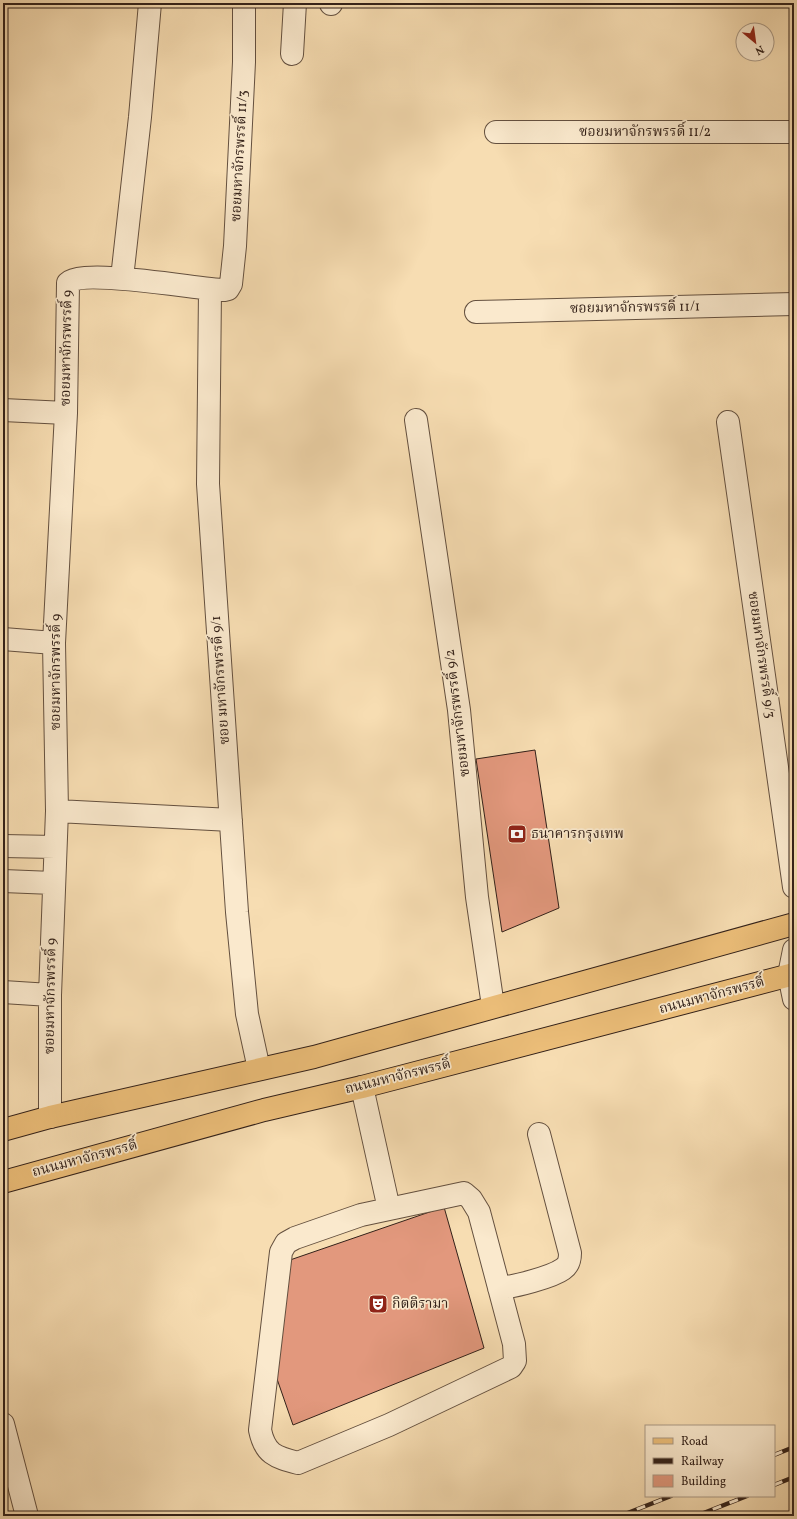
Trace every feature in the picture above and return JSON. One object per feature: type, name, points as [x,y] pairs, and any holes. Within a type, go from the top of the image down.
[{"type":"main road","points":[[3,1130],[314,1057],[493,1006],[794,924]]},
{"type":"main road","name":"ถนนมหาจักรพรรดิ์","points":[[3,1182],[264,1110],[362,1087],[792,975]]},
{"type":"street","points":[[122,278],[140,117],[150,3]]},
{"type":"street","name":"ซอยมหาจักรพรรดิ์ 11/3","points":[[210,290],[224,290],[228,288],[231,284],[233,275],[244,62],[244,3]]},
{"type":"street","points":[[292,54],[295,3]]},
{"type":"street","name":"ซอยมหาจักรพรรดิ์ 11/2","points":[[496,132],[794,132]]},
{"type":"street","name":"ซอยมหาจักรพรรดิ์ 9","points":[[50,1118],[50,995],[53,883],[57,811],[54,643],[66,413],[68,283],[75,278],[122,278],[210,290]]},
{"type":"street","name":"ซอย มหาจักรพรรดิ์ 9/1","points":[[210,290],[208,484],[237,912],[247,1014],[259,1069]]},
{"type":"street","name":"ซอยมหาจักรพรรดิ์ 11/1","points":[[476,312],[794,304]]},
{"type":"street","points":[[3,410],[66,413]]},
{"type":"street","name":"ซอยมหาจักรพรรดิ์ 9/2","points":[[416,420],[459,710],[477,897],[493,1006]]},
{"type":"street","name":"ซอยมหาจักรพรรดิ์ 9/3","points":[[728,422],[794,887]]},
{"type":"street","points":[[3,639],[54,643]]},
{"type":"street","points":[[57,811],[231,820]]},
{"type":"street","points":[[3,846],[55,847]]},
{"type":"street","points":[[3,882],[53,883]]},
{"type":"street","points":[[794,950],[792,975],[794,998]]},
{"type":"street","points":[[3,992],[50,995]]},
{"type":"street","points":[[362,1087],[389,1209]]},
{"type":"street","points":[[499,1288],[513,1287],[557,1272],[567,1266],[570,1260],[570,1253],[539,1134]]},
{"type":"street","points":[[464,1193],[471,1199],[479,1212],[499,1288],[514,1344],[514,1361],[511,1367],[389,1425],[298,1463],[284,1459],[269,1451],[263,1441],[260,1430],[281,1252],[286,1244],[295,1238],[361,1215],[464,1193]]},
{"type":"street","points":[[3,1424],[27,1516]]},
{"type":"building","name":"ธนาคารกรุงเทพ","points":[[535,750],[559,908],[502,932],[476,759]]},
{"type":"building","name":"กิตติรามา","points":[[444,1207],[484,1348],[293,1425],[276,1376],[290,1260]]},
{"type":"railway","points":[[775,1455],[794,1447]]},
{"type":"railway","points":[[775,1485],[794,1477]]},
{"type":"railway","points":[[620,1516],[668,1497]]},
{"type":"railway","points":[[696,1516],[744,1497]]},
{"type":"place","name":"ธนาคารกรุงเทพ","points":[[517,834]]},
{"type":"place","name":"กิตติรามา","points":[[378,1304]]}]
